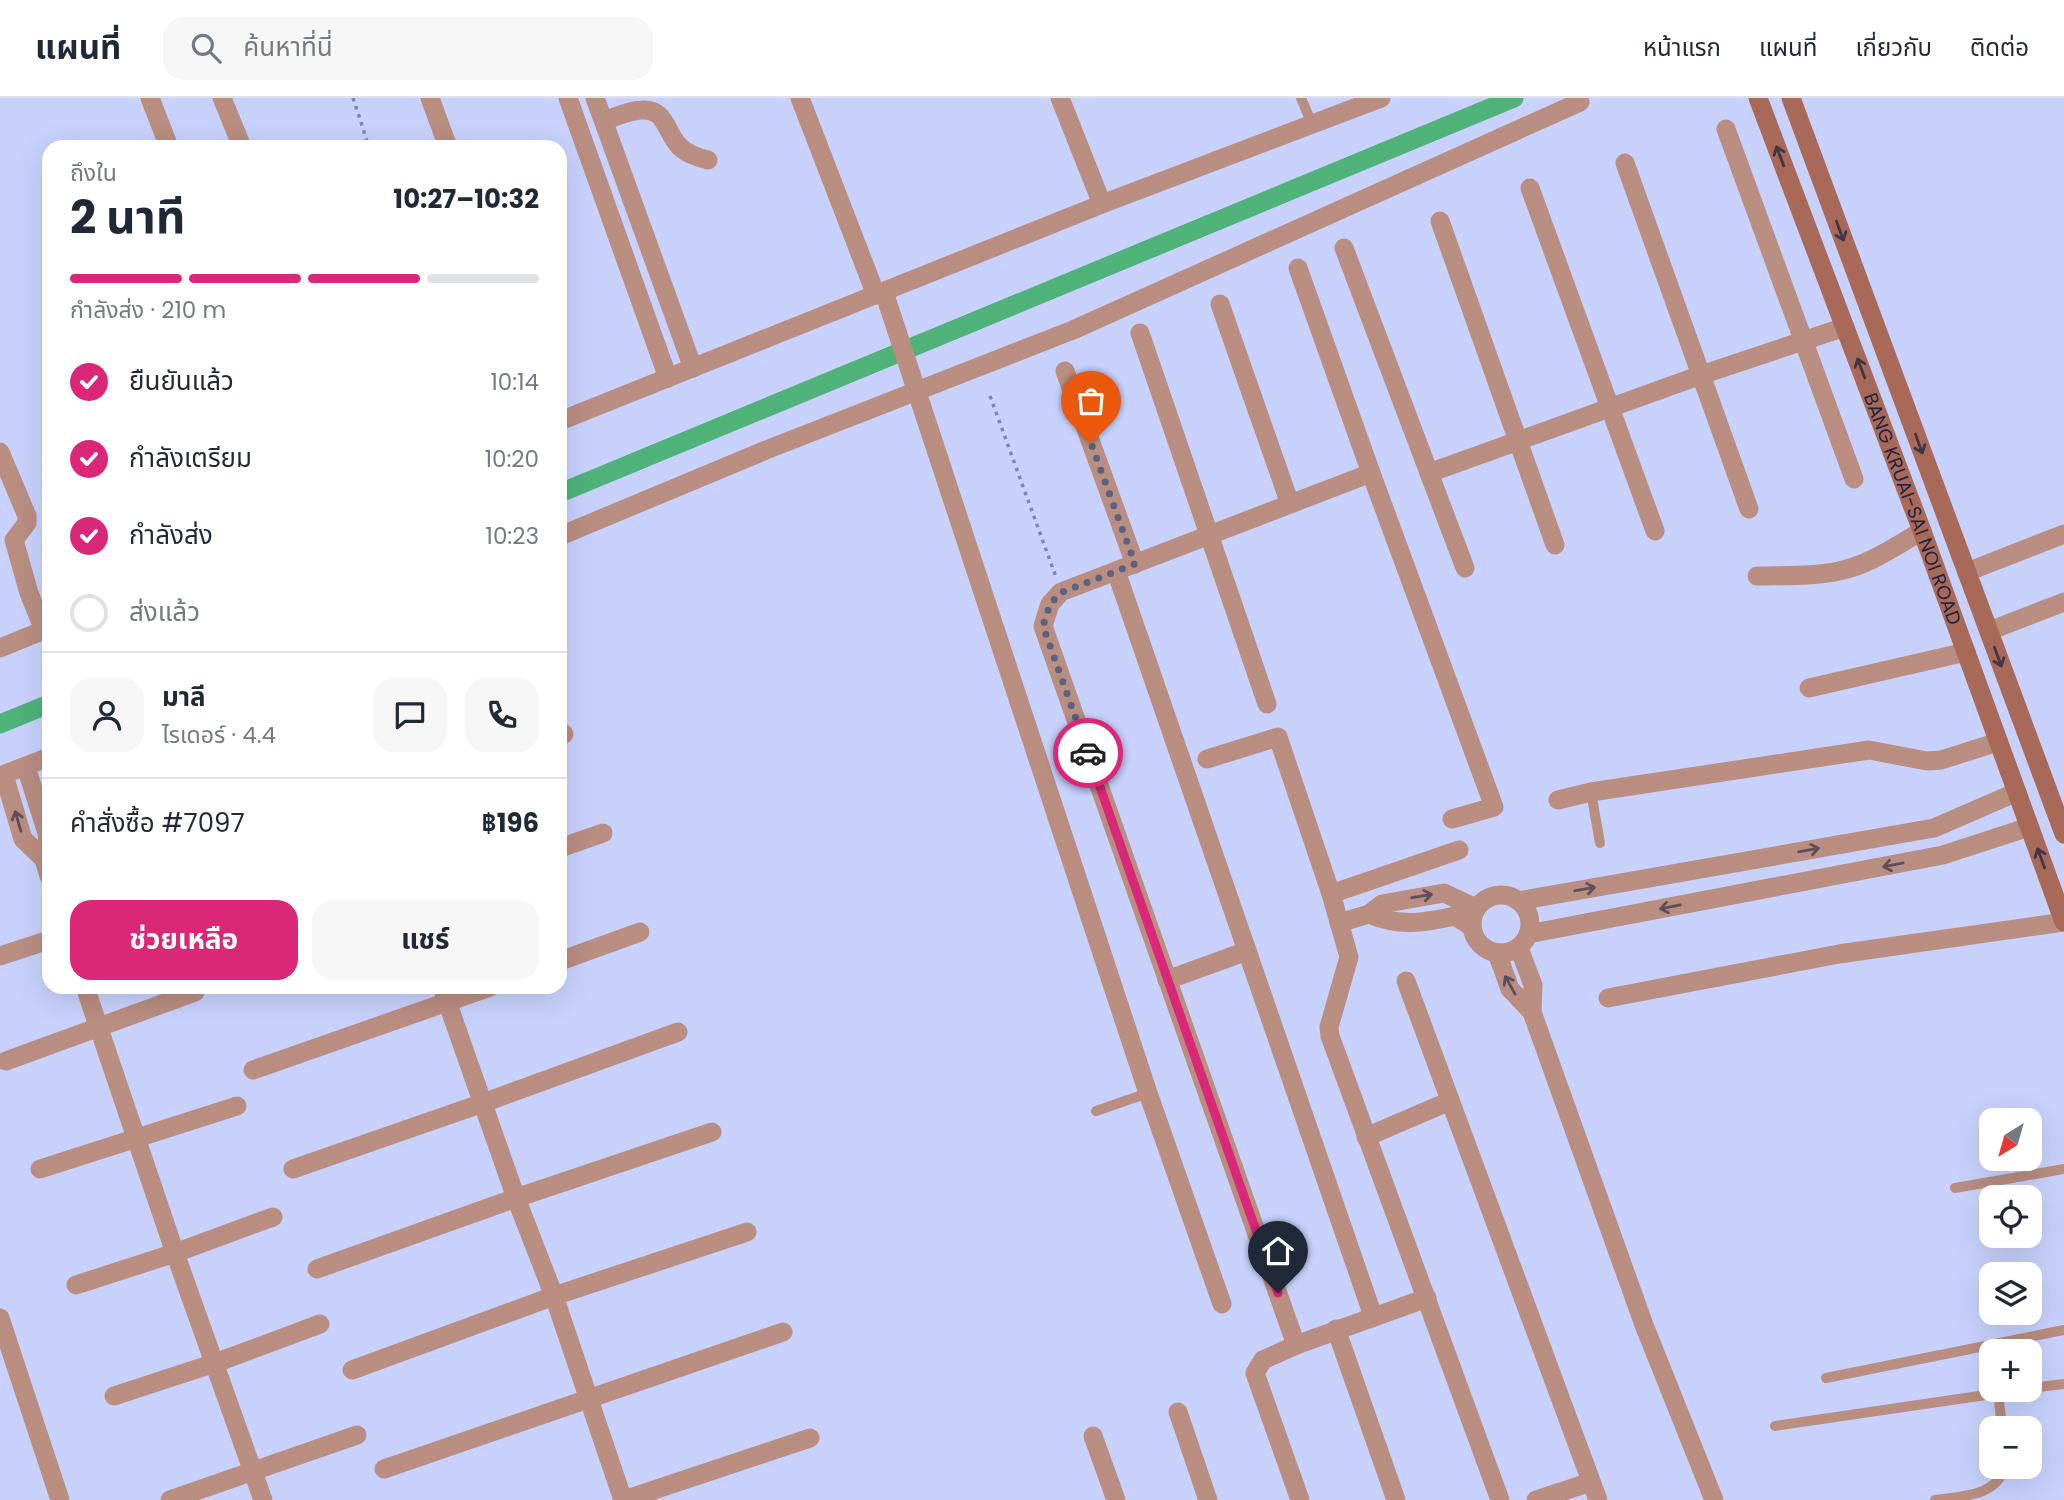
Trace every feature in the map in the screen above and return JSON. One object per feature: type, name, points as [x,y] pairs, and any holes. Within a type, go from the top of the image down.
[{"type":"main road","name":"BANG KRUAI-SAI NOI ROAD","points":[[1758,98],[1922,531],[2064,922]]},
{"type":"main road","name":"BANG KRUAI-SAI NOI ROAD","points":[[1791,98],[2064,834]]},
{"type":"street","points":[[150,98],[166,140]]},
{"type":"street","points":[[430,98],[445,140]]},
{"type":"street","points":[[568,98],[668,378]]},
{"type":"street","points":[[595,98],[693,368]]},
{"type":"street","points":[[800,98],[883,298],[915,384],[1148,1093],[1222,1304]]},
{"type":"street","points":[[1060,98],[1102,204]]},
{"type":"street","points":[[567,418],[693,368],[883,298],[1102,204],[1381,98]]},
{"type":"street","points":[[567,533],[915,384],[1073,330],[1582,99]]},
{"type":"street","points":[[229,100],[240,140]]},
{"type":"street","points":[[604,121],[639,109],[651,110],[662,117],[672,138],[681,148],[708,160]]},
{"type":"street","points":[[1726,129],[1854,479]]},
{"type":"street","points":[[1625,163],[1749,509]]},
{"type":"street","points":[[1530,188],[1655,531]]},
{"type":"street","points":[[1440,221],[1555,545]]},
{"type":"street","points":[[1344,248],[1465,568]]},
{"type":"street","points":[[1298,268],[1370,473],[1494,807],[1452,819]]},
{"type":"street","points":[[1220,304],[1290,504]]},
{"type":"street","points":[[1429,473],[1701,374],[1845,327]]},
{"type":"street","points":[[1140,332],[1267,704]]},
{"type":"street","points":[[1065,371],[1135,564]]},
{"type":"street","points":[[0,452],[27,516],[27,523],[14,540],[29,593],[42,621]]},
{"type":"street","points":[[1296,1345],[1043,626],[1050,604],[1062,592],[1370,473]]},
{"type":"street","points":[[1757,576],[1819,575],[1840,571],[1864,563],[1922,531]]},
{"type":"street","points":[[1967,572],[2064,534]]},
{"type":"street","points":[[1116,571],[1373,1316]]},
{"type":"street","points":[[1989,631],[2064,602]]},
{"type":"street","points":[[0,648],[42,631]]},
{"type":"street","points":[[1809,688],[1966,652]]},
{"type":"street","points":[[1207,759],[1278,737],[1331,894],[1349,957],[1329,1027],[1330,1036],[1500,1500]]},
{"type":"street","points":[[1558,800],[1591,792],[1869,750],[1927,761],[1941,761],[1998,742]]},
{"type":"street","points":[[42,760],[2,775],[23,839],[42,863]]},
{"type":"street","points":[[26,767],[42,817]]},
{"type":"street","points":[[1518,901],[1934,828],[2017,792]]},
{"type":"street","points":[[1714,1500],[1644,1325],[1532,1012],[1533,985],[1523,941],[1529,918],[1525,908],[1509,896],[1499,895],[1483,902],[1474,918],[1474,936],[1481,946],[1497,953],[1511,952],[1523,941],[1943,855],[2029,827]]},
{"type":"street","points":[[1934,828],[1943,855]]},
{"type":"street","points":[[567,846],[603,833]]},
{"type":"street","points":[[1331,894],[1459,850]]},
{"type":"street","points":[[1339,923],[1369,914],[1387,922],[1419,923],[1455,916],[1474,918]]},
{"type":"street","points":[[1608,998],[1839,954],[2064,922]]},
{"type":"street","points":[[567,958],[640,932]]},
{"type":"street","points":[[0,956],[42,942]]},
{"type":"street","points":[[1167,979],[1247,951]]},
{"type":"street","points":[[1497,953],[1510,989],[1532,1012]]},
{"type":"street","points":[[1406,981],[1594,1491],[1536,1500]]},
{"type":"street","points":[[87,994],[175,1253],[263,1500]]},
{"type":"street","points":[[6,1061],[190,994]]},
{"type":"street","points":[[253,1070],[444,995],[554,1296],[624,1500],[810,1438]]},
{"type":"street","points":[[293,1169],[484,1104],[678,1032]]},
{"type":"street","points":[[1366,1137],[1450,1101]]},
{"type":"street","points":[[40,1169],[237,1106]]},
{"type":"street","points":[[317,1269],[712,1132]]},
{"type":"street","points":[[76,1285],[273,1217]]},
{"type":"street","points":[[352,1370],[554,1296],[747,1232]]},
{"type":"street","points":[[1300,1500],[1255,1373],[1263,1360],[1335,1329],[1427,1298]]},
{"type":"street","points":[[0,1318],[60,1500]]},
{"type":"street","points":[[114,1396],[215,1363],[320,1324]]},
{"type":"street","points":[[1335,1329],[1396,1500]]},
{"type":"street","points":[[384,1469],[783,1332]]},
{"type":"street","points":[[1178,1412],[1208,1500]]},
{"type":"street","points":[[170,1500],[357,1435]]},
{"type":"street","points":[[1093,1436],[1116,1500]]},
{"type":"lane","points":[[1301,98],[1312,124]]},
{"type":"lane","points":[[1591,792],[1600,843]]},
{"type":"lane","points":[[1096,1111],[1148,1093]]},
{"type":"lane","points":[[1955,1188],[2064,1169]]},
{"type":"lane","points":[[1826,1378],[2064,1330]]},
{"type":"lane","points":[[2042,1387],[2064,1384]]},
{"type":"lane","points":[[1775,1426],[1979,1395]]},
{"type":"lane","points":[[1935,1500],[1984,1492],[2000,1479]]},
{"type":"path","points":[[353,98],[367,140]]},
{"type":"path","points":[[990,396],[1062,592]]},
{"type":"waterway","points":[[567,490],[1514,98]]},
{"type":"waterway","points":[[0,724],[42,707]]},
{"type":"way so far","points":[[1088,753],[1043,626],[1050,604],[1062,592],[1135,564],[1091,443]]},
{"type":"route","points":[[1088,753],[1278,1293]]}]
